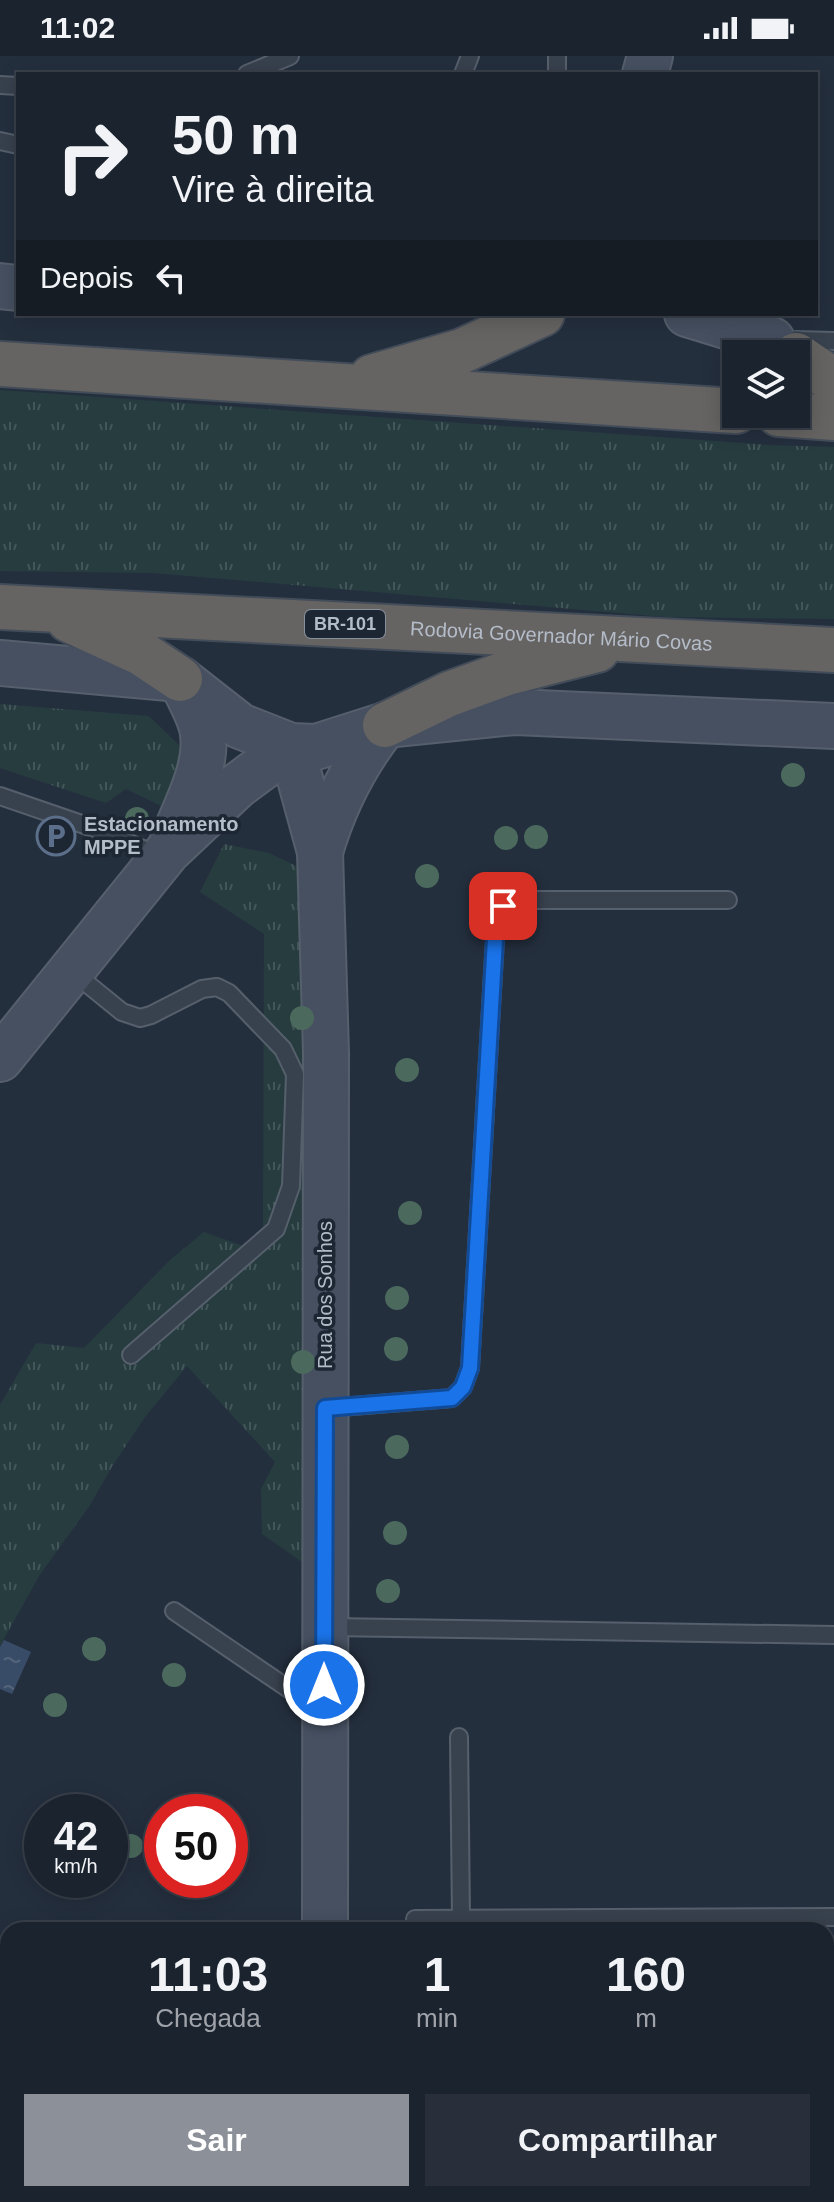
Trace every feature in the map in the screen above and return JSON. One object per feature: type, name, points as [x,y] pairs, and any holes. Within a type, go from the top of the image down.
[{"type":"highway","points":[[341,386],[462,351],[538,316]]},
{"type":"highway","points":[[0,364],[722,410]]},
{"type":"highway","points":[[810,365],[834,381]]},
{"type":"highway","points":[[810,416],[834,418]]},
{"type":"highway","name":"Rodovia Governador Mário Covas","points":[[0,607],[834,650]]},
{"type":"highway","points":[[48,611],[141,653],[180,679]]},
{"type":"highway","points":[[385,725],[449,694],[507,673],[642,639]]},
{"type":"main road","points":[[693,316],[759,340]]},
{"type":"main road","points":[[735,316],[772,340]]},
{"type":"main road","points":[[0,663],[180,679],[240,726],[291,746],[316,747],[385,725],[515,712],[834,726]]},
{"type":"main road","points":[[166,855],[201,765],[203,748],[197,713],[180,679]]},
{"type":"main road","name":"Rua dos Sonhos","points":[[320,852],[336,803],[351,772],[385,725]]},
{"type":"main road","points":[[0,1059],[166,855],[237,786],[291,746]]},
{"type":"main road","name":"Rua dos Sonhos","points":[[291,746],[320,852],[326,1053],[325,1922]]},
{"type":"lane","points":[[252,72],[290,56]]},
{"type":"lane","points":[[810,346],[834,341]]},
{"type":"lane","points":[[0,796],[166,855]]},
{"type":"lane","points":[[325,1408],[452,1398],[463,1387],[470,1368],[496,922],[503,906],[517,900],[728,900]]},
{"type":"lane","points":[[71,971],[122,1012],[140,1018],[202,989],[217,987],[229,993],[283,1049],[295,1074],[291,1186],[276,1229],[131,1355]]},
{"type":"lane","points":[[174,1611],[324,1713]]},
{"type":"lane","points":[[323,1627],[834,1635]]},
{"type":"lane","points":[[459,1737],[461,1919]]},
{"type":"lane","points":[[656,1922],[834,1917]]},
{"type":"lane","points":[[415,1919],[535,1922]]},
{"type":"green space","points":[[0,390],[834,447],[834,619],[665,617],[154,573],[0,571]]},
{"type":"green space","points":[[0,704],[149,716],[183,749],[170,810],[126,789],[106,803],[0,768]]},
{"type":"green space","points":[[224,844],[269,853],[311,873],[315,1571],[262,1534],[261,1489],[275,1462],[187,1366],[145,1417],[90,1505],[39,1576],[0,1646],[0,1405],[36,1343],[84,1348],[170,1260],[204,1232],[263,1253],[264,934],[200,892]]},
{"type":"water","points":[[4,1640],[31,1652],[12,1694],[0,1689],[0,1647]]},
{"type":"place","name":"Estacionamento MPPE","points":[[56,836]]},
{"type":"route","points":[[324,1685],[325,1408],[452,1398],[463,1387],[470,1368],[496,922],[503,906]]}]
